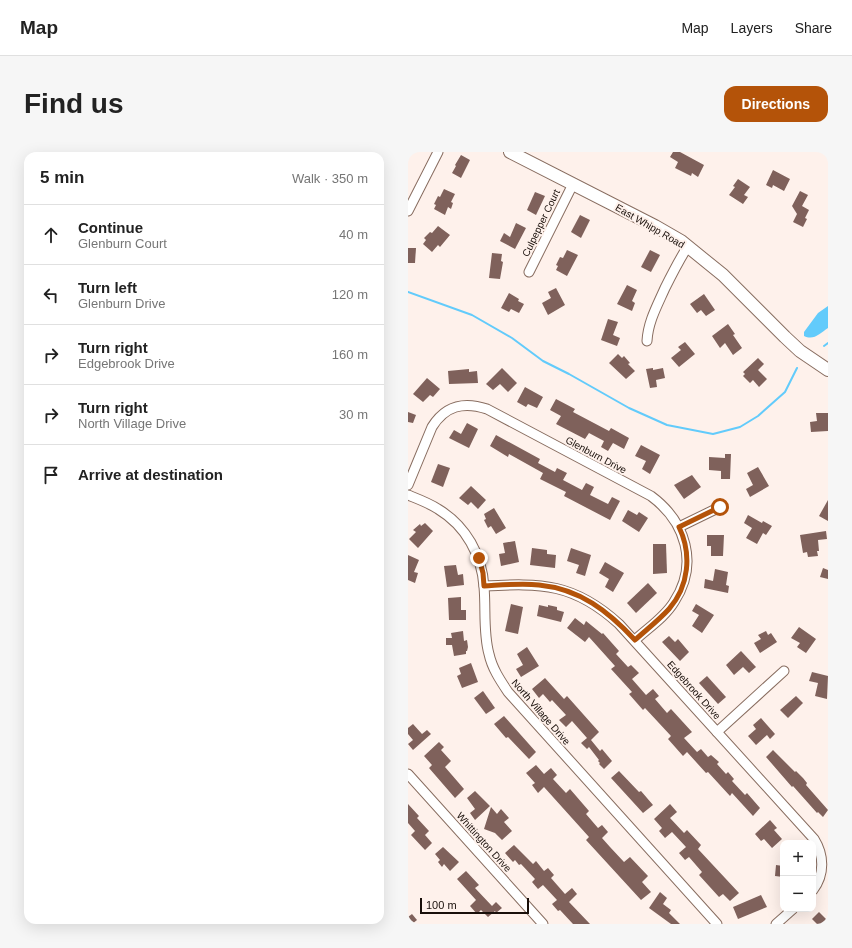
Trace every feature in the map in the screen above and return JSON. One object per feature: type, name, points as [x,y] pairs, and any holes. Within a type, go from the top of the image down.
[{"type":"main road","name":"East Whipp Road","points":[[510,152],[655,226],[688,246],[723,274],[784,337],[800,351],[828,370]]},
{"type":"street","points":[[408,211],[438,152]]},
{"type":"street","name":"Culpepper Court","points":[[529,272],[545,243],[551,227],[573,184]]},
{"type":"street","points":[[647,341],[649,324],[676,266],[688,246]]},
{"type":"street","name":"Glenburn Drive","points":[[408,485],[432,427],[441,415],[454,407],[477,406],[487,409],[651,496],[667,510],[679,527],[687,553],[686,573],[683,585],[668,610],[635,640]]},
{"type":"street","name":"North Village Drive","points":[[408,495],[428,503],[452,519],[464,532],[479,558],[483,573],[486,643],[492,665],[503,686],[717,924]]},
{"type":"street","points":[[679,527],[720,507]]},
{"type":"street","name":"Edgebrook Drive","points":[[484,586],[521,584],[540,585],[571,592],[586,599],[609,614],[635,640],[814,839],[818,846],[822,863],[821,873],[816,885]]},
{"type":"street","points":[[717,732],[784,671]]},
{"type":"street","name":"Whittington Drive","points":[[408,774],[543,924]]},
{"type":"street","points":[[776,924],[790,912]]},
{"type":"water","points":[[828,306],[828,328],[811,338],[804,336],[804,332],[818,313]]},
{"type":"building","points":[[673,152],[680,152],[704,165],[698,177],[692,173],[691,176],[675,168],[678,162],[670,157]]},
{"type":"building","points":[[461,155],[470,160],[461,178],[452,173]]},
{"type":"building","points":[[773,170],[790,179],[784,191],[773,185],[772,188],[766,185]]},
{"type":"building","points":[[738,179],[750,187],[744,195],[748,197],[743,204],[729,195],[735,187],[733,186]]},
{"type":"building","points":[[444,189],[455,194],[451,202],[453,203],[451,209],[448,207],[445,215],[434,209],[436,205],[434,204],[438,196],[440,197]]},
{"type":"building","points":[[800,191],[808,195],[802,206],[809,210],[803,227],[793,222],[797,214],[792,206]]},
{"type":"building","points":[[535,192],[545,196],[536,215],[527,210]]},
{"type":"building","points":[[580,215],[590,220],[581,238],[571,232]]},
{"type":"building","points":[[516,223],[526,228],[515,249],[500,241],[504,233],[510,237]]},
{"type":"building","points":[[438,226],[450,235],[440,247],[438,245],[432,252],[423,244],[426,240],[424,238],[430,232],[432,233]]},
{"type":"building","points":[[408,248],[416,248],[415,263],[408,263]]},
{"type":"building","points":[[567,250],[578,255],[567,276],[556,270],[558,266],[556,265],[560,257],[563,258]]},
{"type":"building","points":[[650,250],[660,255],[651,272],[641,267]]},
{"type":"building","points":[[492,253],[502,254],[501,261],[503,262],[500,279],[489,278]]},
{"type":"building","points":[[627,285],[637,290],[632,301],[635,303],[632,311],[617,304]]},
{"type":"building","points":[[556,288],[565,305],[548,315],[542,303],[551,298],[548,292]]},
{"type":"building","points":[[509,293],[524,304],[519,313],[511,309],[509,312],[501,308]]},
{"type":"building","points":[[704,294],[715,310],[706,316],[701,310],[697,313],[690,304]]},
{"type":"building","points":[[608,319],[618,322],[613,335],[620,338],[617,346],[601,340]]},
{"type":"building","points":[[728,324],[735,334],[733,335],[742,348],[733,355],[725,343],[720,348],[712,336]]},
{"type":"building","points":[[685,342],[695,354],[679,367],[671,358],[681,350],[678,347]]},
{"type":"building","points":[[618,354],[622,358],[624,356],[630,363],[628,364],[635,371],[626,379],[609,363]]},
{"type":"building","points":[[758,358],[764,364],[758,370],[767,379],[759,387],[753,380],[750,383],[743,376],[745,374],[743,372]]},
{"type":"building","points":[[502,368],[517,383],[508,392],[500,384],[493,390],[486,384]]},
{"type":"building","points":[[653,368],[653,370],[663,368],[665,378],[656,380],[657,387],[650,388],[646,369]]},
{"type":"building","points":[[469,369],[469,372],[477,371],[478,383],[449,384],[448,371]]},
{"type":"building","points":[[427,378],[440,389],[433,397],[430,395],[423,402],[413,394]]},
{"type":"building","points":[[525,387],[543,397],[537,408],[528,404],[526,407],[517,402]]},
{"type":"building","points":[[556,399],[575,409],[573,412],[609,431],[611,428],[629,438],[624,449],[613,443],[608,451],[601,447],[604,441],[589,433],[585,439],[556,424],[561,416],[550,410]]},
{"type":"building","points":[[408,412],[416,415],[413,423],[408,422]]},
{"type":"building","points":[[816,413],[828,413],[828,431],[811,432],[810,422],[817,421]]},
{"type":"building","points":[[467,423],[478,429],[469,448],[449,438],[454,430],[461,434]]},
{"type":"building","points":[[496,435],[540,459],[538,463],[555,472],[557,468],[567,473],[563,480],[582,490],[586,483],[594,487],[590,495],[608,504],[612,497],[620,501],[610,520],[564,496],[566,492],[540,479],[543,473],[509,454],[508,457],[490,446]]},
{"type":"building","points":[[641,445],[660,455],[650,474],[642,469],[646,461],[635,456]]},
{"type":"building","points":[[725,454],[731,454],[730,479],[721,479],[721,471],[709,470],[709,457],[725,458]]},
{"type":"building","points":[[438,464],[450,468],[443,487],[431,482]]},
{"type":"building","points":[[758,467],[769,486],[750,497],[746,489],[753,485],[747,473]]},
{"type":"building","points":[[692,475],[701,487],[684,499],[674,485]]},
{"type":"building","points":[[471,486],[486,500],[478,509],[471,502],[468,505],[459,498]]},
{"type":"building","points":[[828,500],[828,521],[819,516]]},
{"type":"building","points":[[494,508],[506,528],[496,534],[491,526],[488,528],[484,520],[486,519],[484,514]]},
{"type":"building","points":[[628,510],[637,515],[639,512],[648,518],[639,532],[622,521]]},
{"type":"building","points":[[748,515],[762,523],[763,521],[772,526],[766,535],[763,533],[757,544],[746,538],[752,528],[744,523]]},
{"type":"building","points":[[425,523],[433,531],[418,548],[409,539],[416,532],[413,530],[420,524],[421,526]]},
{"type":"building","points":[[826,531],[827,539],[818,540],[818,556],[808,557],[807,552],[803,553],[800,535]]},
{"type":"building","points":[[707,535],[724,535],[723,556],[711,556],[711,546],[707,546]]},
{"type":"building","points":[[515,541],[519,562],[501,566],[499,554],[505,553],[503,543]]},
{"type":"building","points":[[653,544],[666,544],[667,573],[653,574]]},
{"type":"building","points":[[532,548],[547,550],[547,554],[556,555],[555,568],[530,565]]},
{"type":"building","points":[[571,548],[591,555],[585,576],[576,573],[579,565],[567,561]]},
{"type":"building","points":[[408,555],[419,560],[414,572],[418,573],[415,583],[408,580]]},
{"type":"building","points":[[605,562],[624,573],[613,592],[605,587],[609,579],[599,573]]},
{"type":"building","points":[[456,565],[458,575],[463,574],[464,585],[447,587],[444,566]]},
{"type":"building","points":[[823,568],[828,570],[828,579],[820,577]]},
{"type":"building","points":[[715,569],[728,572],[726,585],[729,586],[728,593],[704,588],[705,579],[713,581]]},
{"type":"building","points":[[648,583],[657,593],[636,613],[627,603]]},
{"type":"building","points":[[461,597],[461,610],[466,610],[466,620],[449,620],[448,598]]},
{"type":"building","points":[[511,604],[523,607],[518,634],[505,631]]},
{"type":"building","points":[[696,604],[714,615],[702,633],[692,626],[699,615],[692,611]]},
{"type":"building","points":[[539,605],[557,607],[557,610],[564,612],[561,622],[537,616]]},
{"type":"building","points":[[575,618],[584,625],[586,621],[602,634],[603,633],[619,651],[616,654],[628,667],[631,665],[639,673],[632,679],[646,695],[653,689],[659,696],[655,699],[667,713],[671,709],[692,732],[684,738],[697,752],[701,749],[708,757],[711,755],[719,762],[717,764],[726,774],[728,772],[734,779],[732,781],[745,795],[747,793],[760,808],[753,816],[732,793],[730,796],[687,752],[683,756],[668,739],[671,736],[645,708],[643,710],[629,694],[632,692],[611,669],[615,666],[589,637],[585,642],[567,628]]},
{"type":"building","points":[[799,627],[816,639],[806,653],[797,647],[800,643],[791,638]]},
{"type":"building","points":[[463,631],[464,641],[467,640],[468,647],[466,654],[454,656],[452,645],[446,645],[446,638],[452,638],[451,633]]},
{"type":"building","points":[[766,631],[768,635],[771,633],[777,642],[760,653],[754,643],[761,639],[758,635]]},
{"type":"building","points":[[669,636],[675,642],[678,639],[689,652],[680,661],[662,642]]},
{"type":"building","points":[[527,647],[539,666],[521,677],[516,669],[523,665],[517,654]]},
{"type":"building","points":[[741,651],[756,667],[749,673],[743,667],[734,675],[726,665]]},
{"type":"building","points":[[471,663],[478,682],[462,688],[457,676],[461,674],[459,668]]},
{"type":"building","points":[[812,672],[828,676],[827,699],[815,696],[818,683],[809,681]]},
{"type":"building","points":[[707,676],[726,697],[718,704],[699,683]]},
{"type":"building","points":[[545,678],[564,699],[567,696],[599,732],[591,740],[600,751],[602,749],[612,761],[604,769],[599,764],[599,760],[589,747],[587,749],[581,743],[587,738],[572,721],[566,727],[559,720],[566,715],[552,700],[550,702],[543,694],[539,698],[532,689]]},
{"type":"building","points":[[483,691],[495,708],[486,714],[474,698]]},
{"type":"building","points":[[796,696],[803,703],[788,718],[780,710]]},
{"type":"building","points":[[504,716],[536,752],[529,759],[508,737],[506,738],[494,724]]},
{"type":"building","points":[[761,718],[775,734],[770,739],[767,735],[756,745],[748,736],[756,729],[753,725]]},
{"type":"building","points":[[413,724],[422,734],[427,730],[431,734],[413,750],[408,744],[413,740],[408,734],[408,728]]},
{"type":"building","points":[[439,742],[444,747],[441,750],[451,761],[445,767],[464,789],[455,798],[429,768],[432,765],[424,756]]},
{"type":"building","points":[[773,750],[803,778],[807,783],[806,785],[828,810],[823,817],[818,812],[817,813],[793,786],[792,787],[766,757]]},
{"type":"building","points":[[536,765],[544,774],[551,768],[557,775],[553,779],[566,793],[570,789],[589,811],[586,814],[598,828],[602,825],[608,832],[602,838],[610,847],[624,862],[630,857],[648,876],[642,882],[651,892],[641,900],[586,840],[589,837],[544,787],[538,793],[532,785],[535,783],[526,773]]},
{"type":"building","points":[[619,771],[639,792],[641,791],[653,805],[643,813],[611,778]]},
{"type":"building","points":[[475,791],[490,806],[475,820],[470,813],[475,809],[467,798]]},
{"type":"building","points":[[408,804],[419,816],[417,818],[429,831],[425,835],[432,843],[425,850],[411,835],[415,831],[408,823]]},
{"type":"building","points":[[670,804],[677,812],[670,818],[684,833],[687,830],[701,845],[698,849],[739,893],[730,901],[723,894],[719,897],[699,875],[702,872],[689,857],[685,860],[679,853],[686,847],[672,832],[665,838],[659,831],[662,828],[654,819]]},
{"type":"building","points":[[491,807],[497,814],[501,809],[509,818],[504,822],[512,831],[502,840],[495,833],[484,829]]},
{"type":"building","points":[[770,820],[777,828],[774,830],[782,839],[772,848],[764,839],[761,841],[755,834]]},
{"type":"building","points":[[514,845],[533,864],[536,861],[544,871],[548,868],[554,875],[551,878],[565,894],[572,888],[577,894],[569,902],[590,924],[573,924],[560,910],[558,911],[552,904],[557,900],[543,885],[538,889],[532,882],[535,879],[521,864],[519,865],[515,860],[513,862],[505,853]]},
{"type":"building","points":[[443,847],[459,862],[450,871],[444,864],[442,867],[438,862],[440,860],[435,854]]},
{"type":"building","points":[[776,865],[780,866],[780,877],[775,876]]},
{"type":"building","points":[[466,871],[479,885],[475,888],[492,906],[496,902],[502,908],[496,913],[495,911],[488,917],[481,910],[477,914],[470,906],[476,900],[457,879]]},
{"type":"building","points":[[660,892],[667,898],[663,904],[671,910],[669,913],[680,924],[671,924],[649,908]]},
{"type":"building","points":[[761,895],[767,907],[738,919],[733,907]]},
{"type":"building","points":[[819,912],[828,921],[828,924],[817,924],[812,919]]},
{"type":"building","points":[[412,914],[417,920],[412,924],[408,924],[408,917]]},
{"type":"waterway","points":[[408,292],[472,315],[512,338],[543,361],[629,408],[667,425],[713,434],[740,427],[758,416],[785,392],[797,368]]},
{"type":"waterway","points":[[824,346],[828,343]]},
{"type":"route","points":[[479,558],[483,573],[484,586],[521,584],[540,585],[571,592],[586,599],[609,614],[635,640],[668,610],[679,594],[683,585],[686,573],[687,553],[679,527],[720,507]]}]
